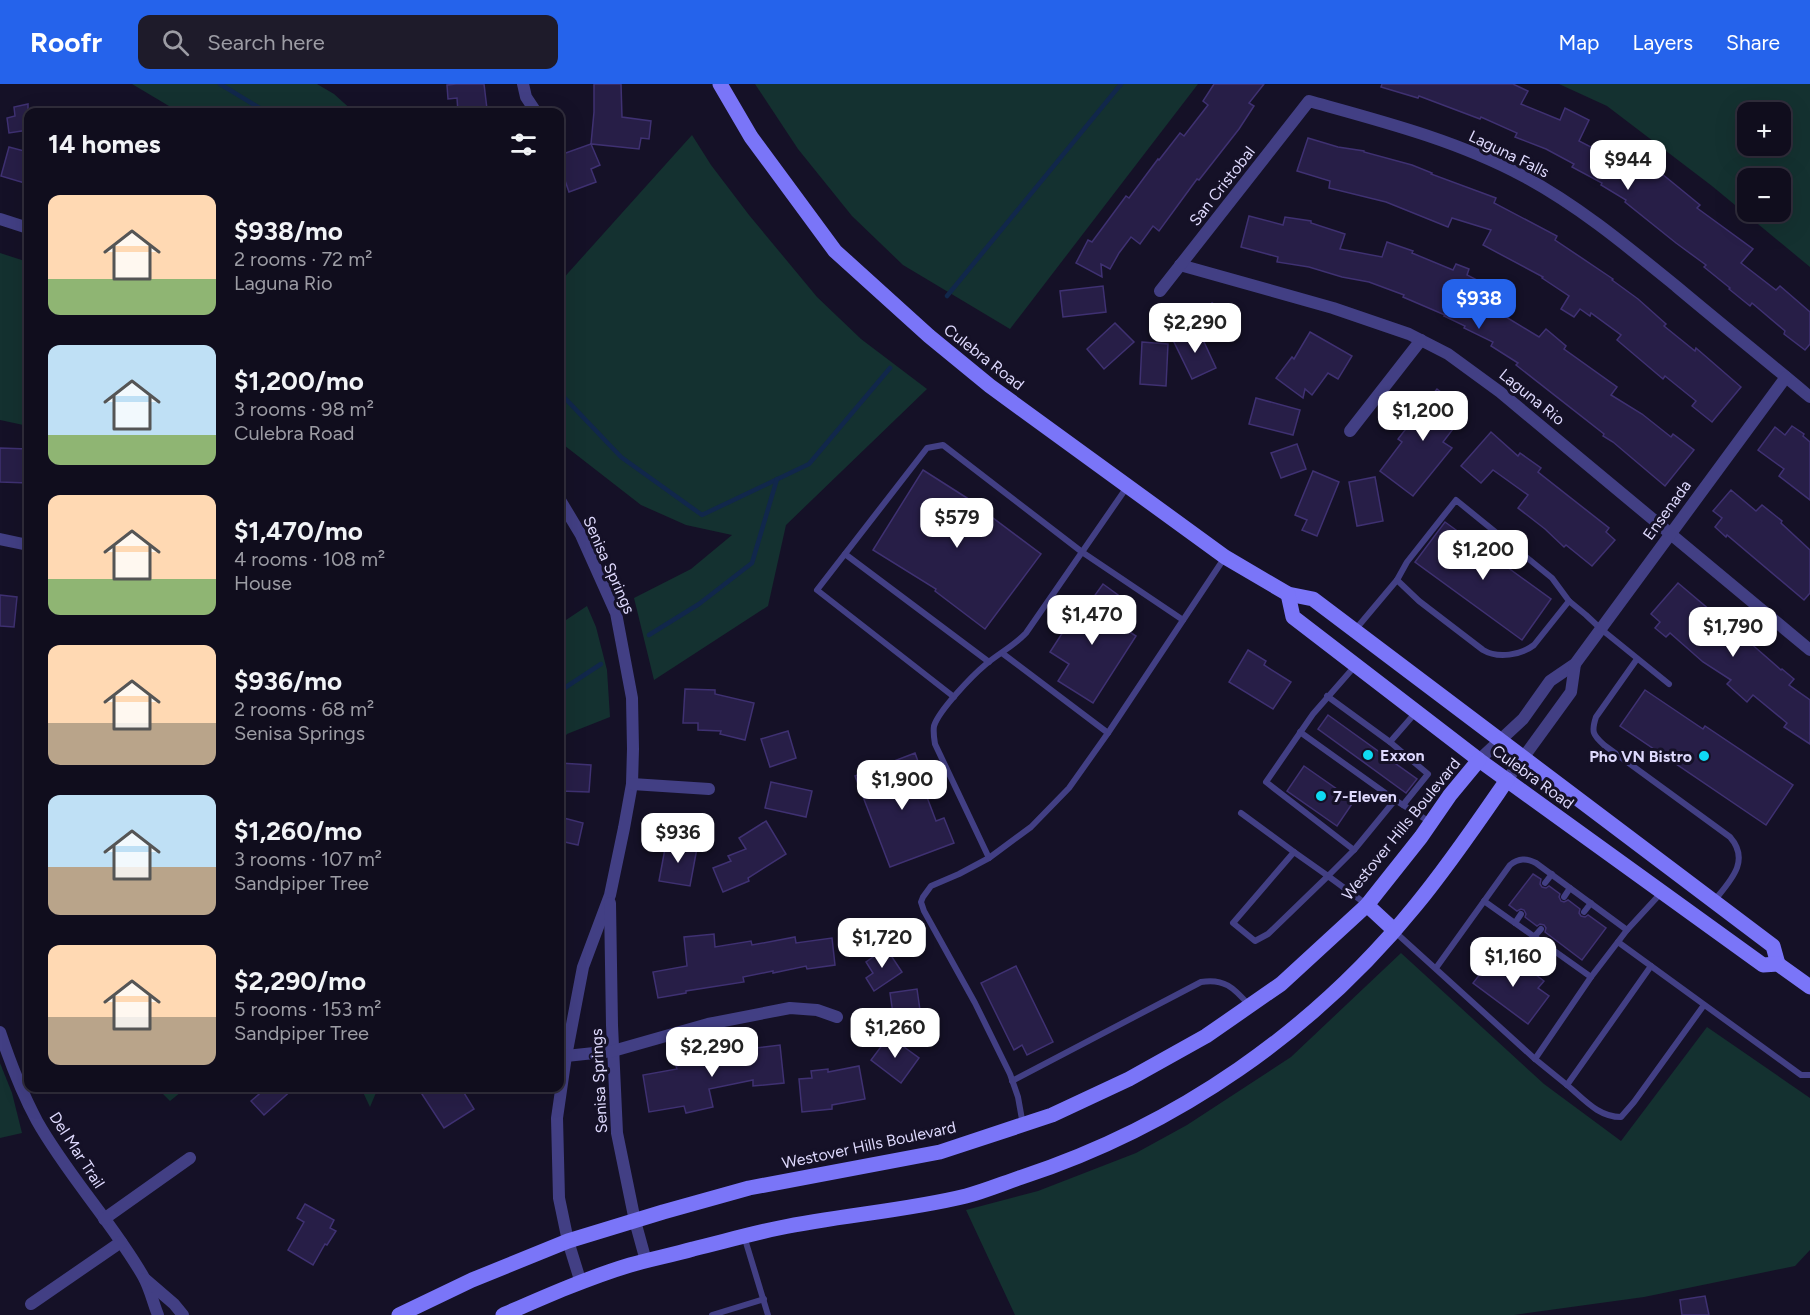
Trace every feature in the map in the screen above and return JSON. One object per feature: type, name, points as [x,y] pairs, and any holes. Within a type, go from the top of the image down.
[{"type":"main road","name":"Culebra Road","points":[[720,84],[751,136],[836,251],[929,336],[990,386],[1225,557],[1288,594],[1313,599],[1773,946],[1778,964],[1810,987]]},
{"type":"main road","name":"Culebra Road","points":[[1288,594],[1293,617],[1479,760],[1763,965],[1778,964]]},
{"type":"main road","name":"Westover Hills Boulevard","points":[[399,1315],[472,1280],[568,1241],[748,1188],[940,1152],[1052,1115],[1129,1079],[1206,1036],[1281,984],[1367,905],[1479,760]]},
{"type":"main road","points":[[503,1315],[581,1283],[646,1261],[744,1236],[835,1217],[886,1211],[967,1196],[1048,1169],[1156,1120],[1212,1088],[1266,1050],[1308,1017],[1357,970],[1416,905],[1507,780]]},
{"type":"main road","points":[[1367,905],[1394,930]]},
{"type":"street","points":[[523,84],[526,97],[534,108]]},
{"type":"street","name":"San Cristobal","points":[[1160,291],[1309,100]]},
{"type":"street","name":"Laguna Falls","points":[[1309,100],[1403,127],[1467,150],[1523,176],[1567,203],[1618,239],[1810,397]]},
{"type":"street","points":[[0,219],[24,227]]},
{"type":"street","name":"Laguna Rio","points":[[1180,265],[1342,311],[1421,340],[1448,354],[1491,385],[1810,650]]},
{"type":"street","points":[[1350,431],[1421,340]]},
{"type":"street","name":"Ensenada","points":[[1479,760],[1523,719],[1550,681],[1575,664],[1786,377]]},
{"type":"street","name":"Senisa Springs","points":[[564,507],[581,535],[616,613],[632,698],[632,784],[610,896],[583,967],[564,1048]]},
{"type":"street","points":[[0,539],[24,544]]},
{"type":"street","name":"Ensenada","points":[[1507,780],[1571,692],[1575,664]]},
{"type":"street","points":[[632,784],[709,789]]},
{"type":"street","name":"Senisa Springs","points":[[610,896],[617,1133],[635,1221],[646,1261]]},
{"type":"street","points":[[564,1056],[613,1051],[708,1024],[790,1008],[816,1010],[837,1017]]},
{"type":"street","name":"Del Mar Trail","points":[[0,1032],[37,1121],[144,1278],[158,1315]]},
{"type":"street","name":"Senisa Springs","points":[[559,1092],[557,1118],[559,1198],[568,1241],[581,1283]]},
{"type":"street","points":[[104,1219],[190,1158]]},
{"type":"street","points":[[31,1304],[121,1242]]},
{"type":"street","name":"Del Mar Trail","points":[[144,1278],[183,1315]]},
{"type":"lane","points":[[954,697],[817,590],[927,448],[943,445],[1082,552],[1183,620]]},
{"type":"lane","points":[[989,858],[935,744],[934,726],[938,717],[971,678],[1026,633],[1128,486]]},
{"type":"lane","points":[[1354,631],[1397,580],[1407,562],[1455,500],[1552,578],[1569,601],[1669,684]]},
{"type":"lane","points":[[845,554],[989,662]]},
{"type":"lane","points":[[1023,1126],[1010,1074],[975,1003],[924,911],[922,897],[931,886],[989,858],[1031,827],[1069,788],[1225,557]]},
{"type":"lane","points":[[1397,580],[1419,601],[1483,650],[1494,654],[1515,654],[1530,648],[1569,601]]},
{"type":"lane","points":[[1002,653],[1108,733]]},
{"type":"lane","points":[[1637,658],[1596,717],[1593,726],[1594,736],[1730,837],[1736,844],[1740,852],[1734,876],[1714,902]]},
{"type":"lane","points":[[1354,850],[1266,782],[1327,696],[1355,665]]},
{"type":"lane","points":[[1327,696],[1390,742],[1428,774],[1403,805]]},
{"type":"lane","points":[[1390,742],[1417,711]]},
{"type":"lane","points":[[1300,732],[1395,800],[1431,822]]},
{"type":"lane","points":[[1294,852],[1233,923],[1255,941],[1268,934],[1354,850],[1395,800]]},
{"type":"lane","points":[[1241,813],[1367,905]]},
{"type":"lane","points":[[1436,968],[1510,865],[1523,859],[1530,860],[1552,874],[1628,930]]},
{"type":"lane","points":[[1545,883],[1552,874]]},
{"type":"lane","points":[[1564,897],[1570,888]]},
{"type":"lane","points":[[1535,1059],[1591,977],[1662,892]]},
{"type":"lane","points":[[1484,902],[1591,977]]},
{"type":"lane","points":[[1584,912],[1591,903]]},
{"type":"lane","points":[[1515,923],[1521,914]]},
{"type":"lane","points":[[1534,937],[1540,929]]},
{"type":"lane","points":[[1394,930],[1535,1059],[1596,1110],[1610,1116],[1621,1116],[1634,1102],[1704,1005]]},
{"type":"lane","points":[[1618,942],[1801,1075],[1810,1075]]},
{"type":"lane","points":[[1556,952],[1562,945]]},
{"type":"lane","points":[[1567,1085],[1651,966]]},
{"type":"lane","points":[[1012,1081],[1201,982],[1216,981],[1233,987],[1250,1006]]},
{"type":"lane","points":[[744,1236],[768,1315]]},
{"type":"lane","points":[[712,1315],[764,1299]]},
{"type":"green space","points":[[132,84],[317,84],[334,94],[350,108],[172,108]]},
{"type":"green space","points":[[755,84],[1198,84],[1010,329],[903,265],[852,216],[798,149]]},
{"type":"green space","points":[[1559,84],[1810,84],[1810,267],[1756,222],[1791,222],[1791,168],[1737,168],[1737,207],[1607,106]]},
{"type":"green space","points":[[692,135],[711,165],[749,215],[817,297],[861,339],[927,389],[786,525],[768,606],[654,680],[634,598],[691,569],[732,535],[686,525],[641,505],[564,445],[564,278]]},
{"type":"green space","points":[[0,253],[24,261],[24,425],[0,420]]},
{"type":"green space","points":[[587,606],[596,627],[607,670],[610,717],[567,734],[564,738],[564,621]]},
{"type":"green space","points":[[1401,953],[1544,1084],[1621,1141],[1707,1027],[1810,1098],[1810,1250],[1795,1266],[1644,1297],[1514,1315],[1015,1315],[966,1210],[1038,1191],[1136,1153],[1187,1125],[1291,1057]]},
{"type":"green space","points":[[0,1063],[12,1093],[22,1133],[0,1138]]},
{"type":"green space","points":[[161,1092],[181,1092],[170,1101]]},
{"type":"green space","points":[[363,1092],[376,1092],[370,1107]]},
{"type":"building","points":[[484,84],[487,108],[458,108],[457,98],[448,99],[447,85]]},
{"type":"building","points":[[594,84],[621,84],[622,117],[651,121],[649,139],[641,138],[639,149],[591,144]]},
{"type":"building","points":[[1214,84],[1264,84],[1249,103],[1254,106],[1239,129],[1199,180],[1197,179],[1159,231],[1153,226],[1140,244],[1131,237],[1110,269],[1101,264],[1102,277],[1076,263],[1088,240],[1092,242],[1126,196],[1129,198],[1180,133],[1184,136],[1208,105],[1203,101]]},
{"type":"building","points":[[1382,84],[1513,84],[1528,91],[1521,104],[1560,120],[1565,108],[1589,120],[1579,141],[1616,160],[1624,145],[1647,158],[1645,160],[1700,205],[1697,208],[1753,249],[1741,263],[1776,290],[1780,286],[1810,312],[1810,344],[1805,350],[1784,334],[1785,331],[1752,303],[1750,306],[1729,289],[1704,267],[1706,265],[1625,202],[1626,200],[1601,185],[1602,183],[1572,167],[1574,164],[1546,149],[1515,137],[1517,133],[1481,117],[1480,119],[1419,96],[1418,98],[1381,87]]},
{"type":"building","points":[[28,104],[28,108],[24,108],[24,131],[9,133],[7,118],[15,116],[14,107]]},
{"type":"building","points":[[1308,138],[1412,165],[1496,198],[1494,203],[1557,236],[1555,240],[1613,279],[1666,324],[1664,326],[1695,351],[1696,348],[1741,387],[1712,422],[1692,406],[1696,401],[1665,376],[1663,379],[1617,340],[1621,335],[1591,313],[1590,316],[1580,309],[1574,317],[1561,309],[1569,296],[1543,277],[1483,245],[1491,230],[1452,218],[1448,227],[1386,202],[1329,188],[1330,181],[1297,171]]},
{"type":"building","points":[[591,144],[600,165],[591,169],[596,182],[569,192],[564,178],[564,154]]},
{"type":"building","points":[[9,147],[24,151],[24,183],[1,176]]},
{"type":"building","points":[[1249,216],[1283,225],[1285,217],[1311,221],[1311,223],[1345,234],[1340,249],[1382,257],[1387,242],[1413,251],[1412,253],[1453,270],[1456,264],[1469,269],[1467,275],[1509,299],[1501,314],[1539,337],[1546,329],[1566,346],[1564,349],[1617,387],[1611,395],[1642,414],[1671,437],[1673,434],[1694,450],[1665,486],[1603,436],[1604,434],[1516,365],[1518,363],[1491,346],[1493,342],[1464,328],[1465,326],[1403,297],[1404,295],[1369,282],[1309,267],[1277,262],[1278,257],[1241,247]]},
{"type":"building","points":[[1103,286],[1106,312],[1063,317],[1060,291]]},
{"type":"building","points":[[1212,303],[1235,317],[1222,340],[1199,326]]},
{"type":"building","points":[[1115,323],[1134,342],[1104,369],[1087,349]]},
{"type":"building","points":[[1198,329],[1216,368],[1192,379],[1173,340]]},
{"type":"building","points":[[1310,332],[1352,356],[1338,379],[1328,373],[1312,395],[1305,389],[1303,398],[1276,378],[1292,357],[1294,359]]},
{"type":"building","points":[[1142,342],[1168,344],[1166,386],[1140,384]]},
{"type":"building","points":[[1437,389],[1466,412],[1443,442],[1452,448],[1413,496],[1380,471],[1402,442],[1398,439],[1419,412],[1409,404],[1418,392],[1428,400]]},
{"type":"building","points":[[1256,398],[1300,410],[1293,435],[1249,424]]},
{"type":"building","points":[[1792,426],[1804,434],[1803,436],[1810,442],[1810,500],[1779,476],[1784,469],[1758,450],[1775,427],[1785,435]]},
{"type":"building","points":[[1491,432],[1518,456],[1520,453],[1541,468],[1538,472],[1609,528],[1606,532],[1615,540],[1592,566],[1566,545],[1564,547],[1518,508],[1528,495],[1493,470],[1481,483],[1461,466]]},
{"type":"building","points":[[1297,444],[1306,469],[1281,478],[1271,453]]},
{"type":"building","points":[[0,448],[24,449],[24,483],[0,482]]},
{"type":"building","points":[[923,470],[978,505],[1041,554],[985,629],[935,591],[936,589],[873,550]]},
{"type":"building","points":[[1313,471],[1339,482],[1317,536],[1302,530],[1307,520],[1295,515]]},
{"type":"building","points":[[1375,477],[1383,521],[1357,526],[1349,482]]},
{"type":"building","points":[[1731,490],[1756,511],[1762,505],[1782,521],[1781,523],[1810,550],[1810,593],[1804,600],[1715,527],[1722,518],[1713,511]]},
{"type":"building","points":[[1445,522],[1551,599],[1522,640],[1415,562]]},
{"type":"building","points":[[1678,583],[1724,622],[1723,624],[1748,641],[1794,679],[1789,685],[1810,700],[1810,744],[1784,727],[1787,723],[1753,695],[1747,702],[1727,684],[1731,680],[1703,662],[1670,633],[1666,637],[1655,628],[1660,622],[1651,614]]},
{"type":"building","points":[[1103,584],[1118,595],[1104,615],[1136,636],[1093,703],[1058,681],[1069,664],[1050,652],[1083,601],[1088,605]]},
{"type":"building","points":[[0,595],[17,597],[14,627],[0,626]]},
{"type":"building","points":[[1248,650],[1266,661],[1264,665],[1291,682],[1273,709],[1229,682]]},
{"type":"building","points":[[685,689],[715,690],[715,694],[754,703],[745,740],[720,734],[721,731],[698,730],[698,723],[683,723]]},
{"type":"building","points":[[1645,690],[1703,729],[1705,726],[1793,785],[1766,825],[1620,726]]},
{"type":"building","name":"Exxon","points":[[1328,715],[1417,779],[1406,793],[1318,729]]},
{"type":"building","points":[[788,731],[796,758],[770,767],[761,739]]},
{"type":"building","points":[[915,753],[923,775],[919,776],[936,821],[944,818],[954,843],[890,867],[855,776]]},
{"type":"building","points":[[564,763],[591,765],[589,792],[564,791]]},
{"type":"building","name":"7-Eleven","points":[[1304,766],[1354,801],[1337,826],[1287,791]]},
{"type":"building","points":[[771,782],[812,791],[806,817],[765,808]]},
{"type":"building","points":[[564,818],[583,823],[578,845],[564,842]]},
{"type":"building","points":[[766,821],[786,854],[748,878],[749,881],[723,892],[713,868],[731,861],[728,856],[746,849],[739,838]]},
{"type":"building","points":[[666,843],[697,848],[690,886],[659,881]]},
{"type":"building","points":[[1533,874],[1541,879],[1542,887],[1549,886],[1560,894],[1561,901],[1568,900],[1580,909],[1581,916],[1588,915],[1606,928],[1582,960],[1545,932],[1544,925],[1537,926],[1525,917],[1524,910],[1517,911],[1509,905]]},
{"type":"building","points":[[714,934],[715,947],[751,941],[752,945],[795,937],[796,943],[832,938],[835,965],[807,969],[806,966],[773,973],[773,971],[743,977],[744,982],[658,998],[653,972],[687,966],[684,937]]},
{"type":"building","points":[[886,948],[902,972],[874,991],[866,978],[873,973],[866,962]]},
{"type":"building","points":[[1495,955],[1508,965],[1511,960],[1518,965],[1519,962],[1544,981],[1538,988],[1549,996],[1528,1024],[1473,983]]},
{"type":"building","points":[[1016,966],[1053,1042],[1027,1055],[1022,1045],[1014,1050],[981,983]]},
{"type":"building","points":[[917,989],[921,1017],[894,1021],[890,993]]},
{"type":"building","points":[[889,1036],[919,1058],[901,1083],[871,1060]]},
{"type":"building","points":[[780,1045],[784,1083],[753,1086],[753,1080],[709,1089],[713,1107],[686,1113],[684,1106],[649,1112],[643,1075],[677,1069],[676,1066],[712,1059],[712,1056]]},
{"type":"building","points":[[859,1066],[865,1099],[832,1105],[832,1109],[802,1112],[799,1079],[812,1078],[811,1071],[828,1069],[828,1072]]},
{"type":"building","points":[[261,1092],[290,1092],[264,1115],[251,1101]]},
{"type":"building","points":[[421,1092],[463,1092],[474,1109],[444,1128]]},
{"type":"building","points":[[305,1204],[334,1220],[330,1228],[336,1231],[327,1245],[325,1244],[313,1265],[288,1250],[304,1222],[297,1218]]},
{"type":"building","points":[[1705,1296],[1709,1315],[1682,1315],[1680,1300]]},
{"type":"waterway","points":[[220,84],[259,108]]},
{"type":"waterway","points":[[947,296],[1121,84]]},
{"type":"waterway","points":[[564,397],[621,457],[702,515],[809,464],[890,368]]},
{"type":"waterway","points":[[649,635],[699,604],[752,563],[777,479]]},
{"type":"waterway","points":[[564,688],[601,664]]},
{"type":"place","name":"Exxon","points":[[1368,755]]},
{"type":"place","name":"Pho VN Bistro","points":[[1704,756]]},
{"type":"place","name":"7-Eleven","points":[[1321,796]]}]
